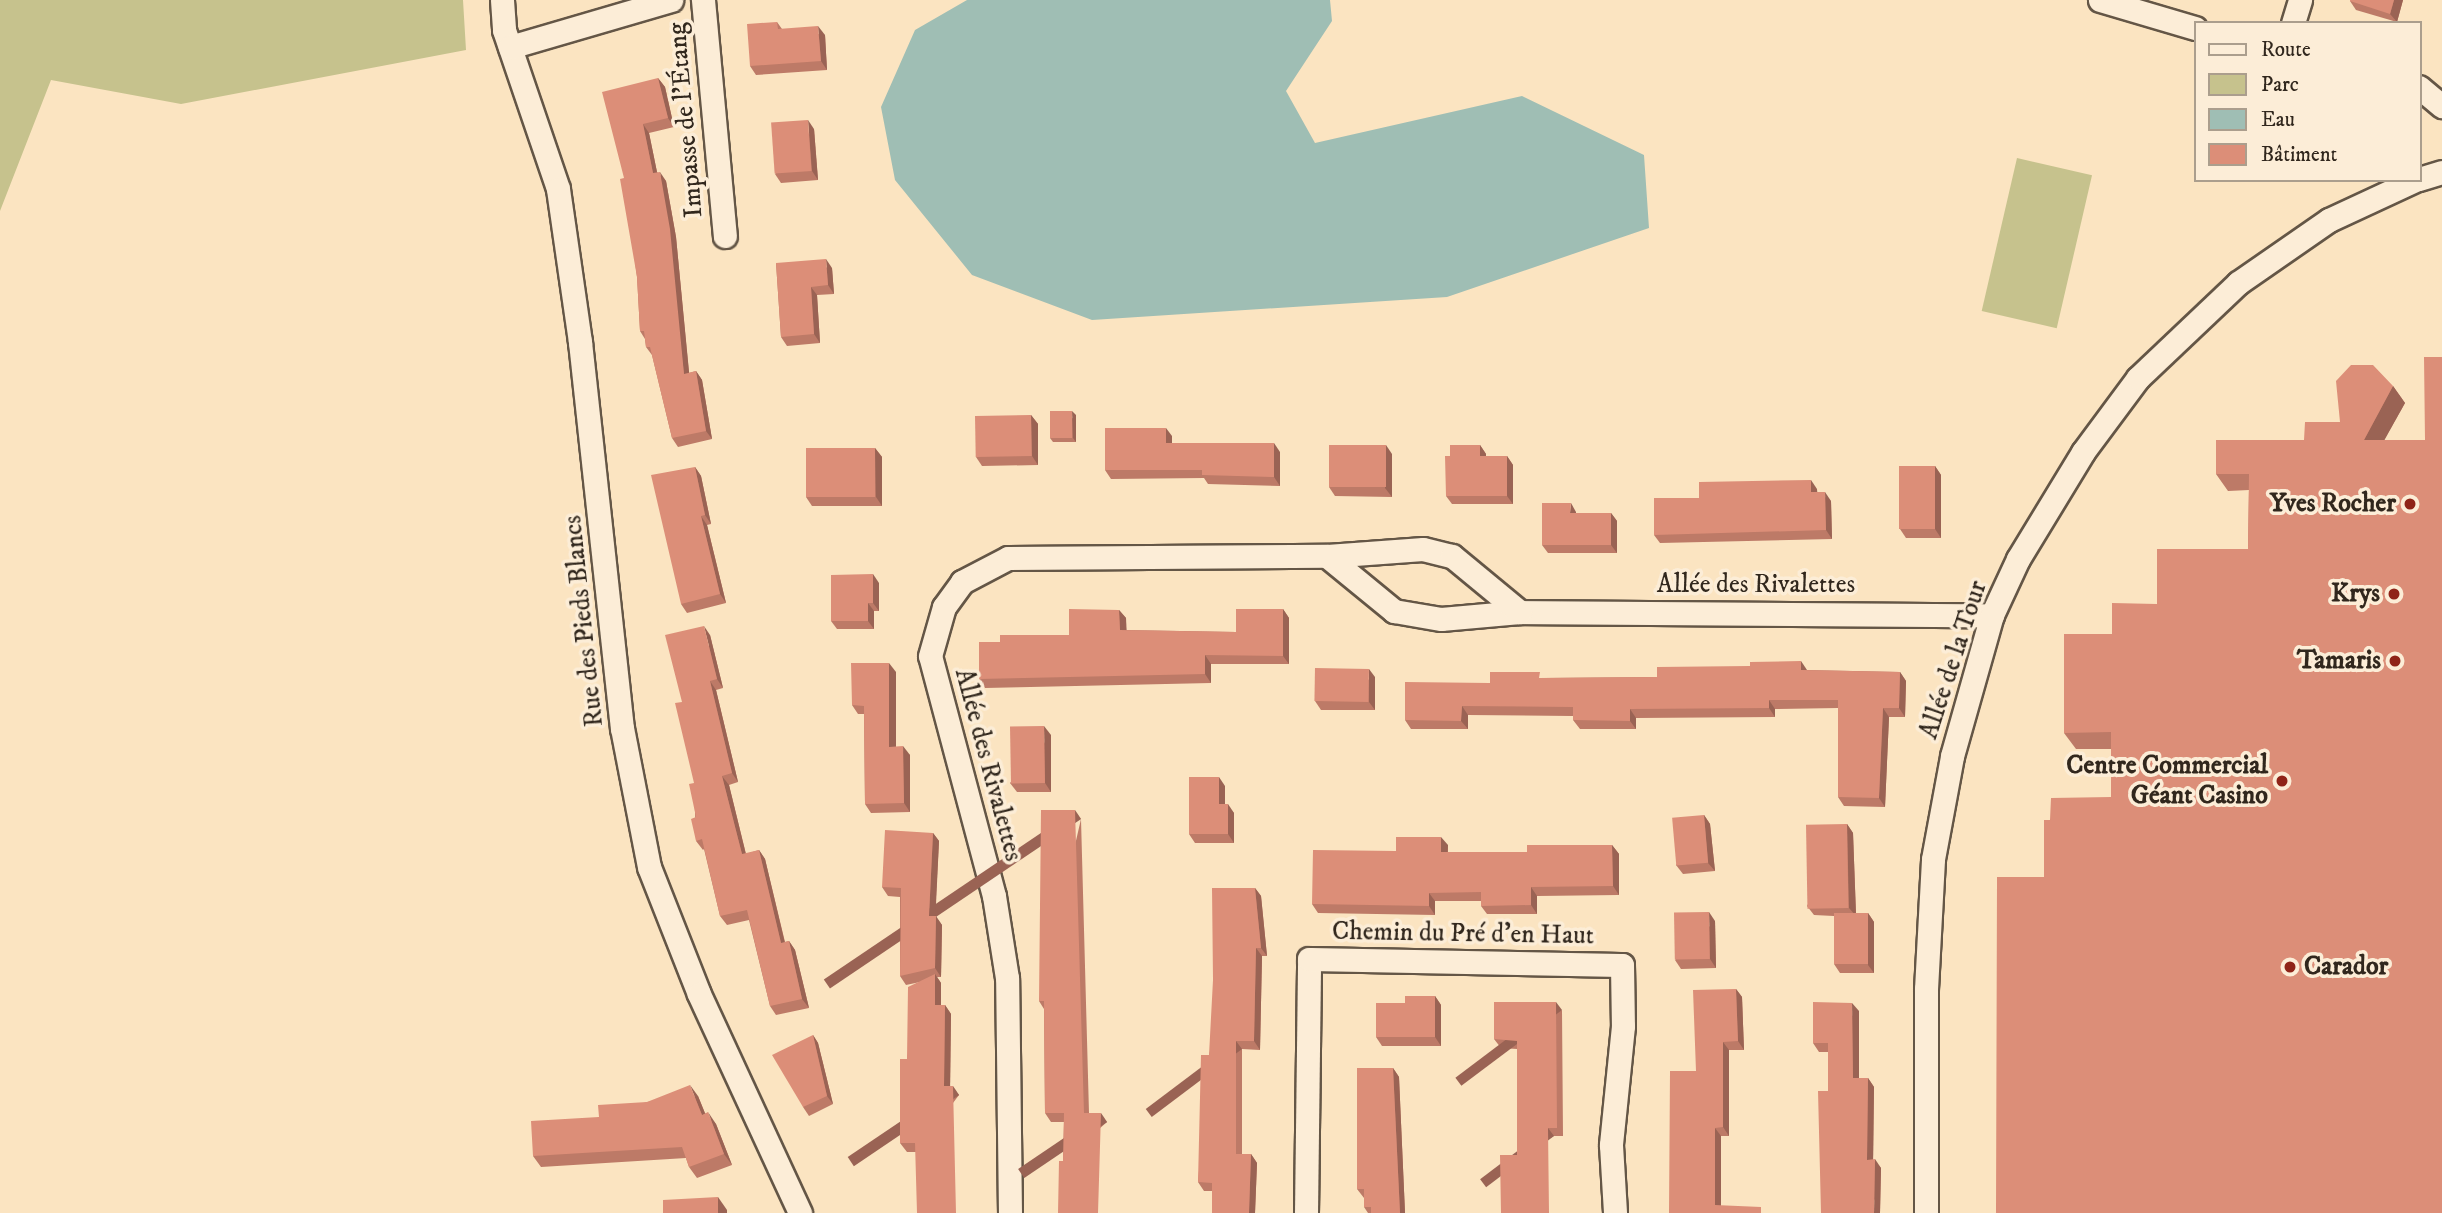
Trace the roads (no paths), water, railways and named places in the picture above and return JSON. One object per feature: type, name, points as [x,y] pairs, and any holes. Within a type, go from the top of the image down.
[{"type":"street","name":"Rue des Pieds Blancs","points":[[502,0],[510,47],[558,189],[584,370],[622,728],[649,867],[699,994],[800,1213]]},
{"type":"street","points":[[510,47],[671,0]]},
{"type":"street","name":"Impasse de l'Étang","points":[[703,0],[725,236]]},
{"type":"street","points":[[2100,0],[2194,28]]},
{"type":"street","points":[[2294,21],[2300,0]]},
{"type":"street","points":[[2421,86],[2442,89]]},
{"type":"street","points":[[2421,88],[2442,106]]},
{"type":"street","name":"Allée de la Tour","points":[[2421,178],[2442,172]]},
{"type":"street","name":"Allée de la Tour","points":[[1926,1213],[1926,989],[1933,859],[1952,756],[1993,615],[2046,508],[2138,378],[2238,283],[2329,220],[2411,182]]},
{"type":"street","name":"Allée des Rivalettes","points":[[1010,1213],[1007,978],[994,896],[930,656],[944,607],[962,582],[1008,558],[1327,556],[1423,549],[1452,556],[1520,612]]},
{"type":"street","name":"Allée des Rivalettes","points":[[1327,556],[1394,611],[1441,619],[1520,612],[1993,615]]},
{"type":"street","name":"Chemin du Pré d'en Haut","points":[[1306,1213],[1309,959],[1622,965],[1623,1026],[1611,1145],[1615,1213]]},
{"type":"water","points":[[967,0],[1330,0],[1332,21],[1286,91],[1315,143],[1522,96],[1644,155],[1649,228],[1447,297],[1092,320],[972,275],[895,180],[881,107],[915,30]]},
{"type":"place","name":"Yves Rocher","points":[[2410,504]]},
{"type":"place","name":"Krys","points":[[2394,594]]},
{"type":"place","name":"Tamaris","points":[[2395,661]]},
{"type":"place","name":"Centre Commercial Géant Casino","points":[[2282,781]]},
{"type":"place","name":"Carador","points":[[2290,967]]}]
